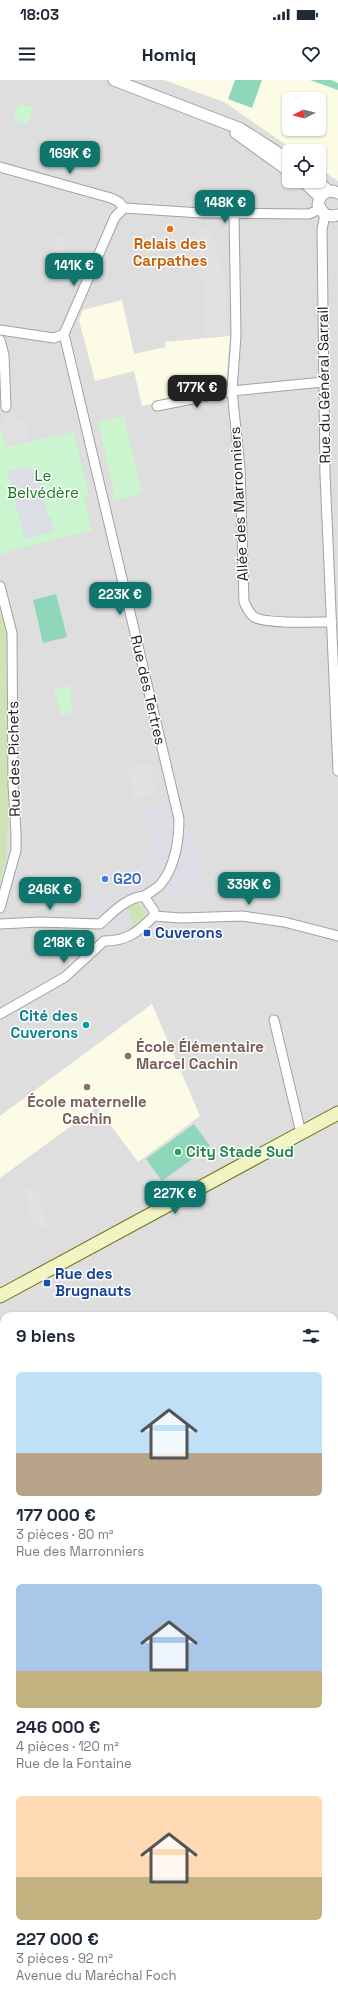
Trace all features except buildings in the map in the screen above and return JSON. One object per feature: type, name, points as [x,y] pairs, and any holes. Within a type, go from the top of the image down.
[{"type":"main road","points":[[0,1296],[338,1113]]},
{"type":"street","points":[[114,80],[201,112],[223,123],[241,129],[282,155]]},
{"type":"street","points":[[223,123],[282,166]]},
{"type":"street","points":[[0,167],[111,198],[119,202],[124,208]]},
{"type":"street","points":[[317,188],[329,194]]},
{"type":"street","points":[[323,212],[318,201],[329,194]]},
{"type":"street","points":[[0,330],[54,338],[64,334],[115,216],[124,208],[234,214],[309,214],[323,212],[333,216],[338,215]]},
{"type":"street","name":"Rue du Général Sarrail","points":[[323,212],[323,382],[338,772]]},
{"type":"street","name":"Allée des Marronniers","points":[[234,214],[236,335],[232,391],[240,468],[244,602],[248,612],[256,618],[332,622]]},
{"type":"street","name":"Rue des Tertres","points":[[64,334],[179,819],[179,841],[167,872],[160,884],[144,896],[135,897],[118,907],[100,924]]},
{"type":"street","points":[[0,340],[4,355],[6,407]]},
{"type":"street","points":[[157,406],[232,391],[323,382]]},
{"type":"street","name":"Rue des Pichets","points":[[0,586],[12,633],[13,785],[16,845],[0,908]]},
{"type":"street","points":[[0,1014],[65,977],[104,941],[118,941],[129,937],[145,926],[154,916],[154,910],[144,896]]},
{"type":"street","points":[[154,916],[181,918],[242,916],[284,922],[338,936]]},
{"type":"street","points":[[0,924],[40,922],[100,924],[100,932],[104,941]]},
{"type":"street","points":[[274,1020],[301,1133]]},
{"type":"shaded area","points":[[0,80],[338,80],[338,1312],[0,1312]]},
{"type":"shaded area","points":[[164,80],[338,80],[338,181],[326,173],[326,144],[285,144],[224,102]]},
{"type":"shaded area","points":[[211,228],[225,280],[227,336],[204,336],[203,283],[193,242],[200,239],[198,229]]},
{"type":"shaded area","points":[[54,236],[63,238],[66,267],[58,268]]},
{"type":"shaded area","points":[[122,300],[134,354],[166,347],[165,342],[230,336],[226,384],[223,387],[142,406],[134,371],[95,381],[79,320],[83,310]]},
{"type":"shaded area","points":[[11,409],[15,421],[24,419],[29,438],[6,443],[2,425]]},
{"type":"shaded area","points":[[26,468],[38,472],[47,516],[51,516],[54,532],[25,539],[7,471]]},
{"type":"shaded area","points":[[149,763],[156,794],[134,799],[127,768]]},
{"type":"shaded area","points":[[172,806],[176,824],[175,843],[158,879],[110,909],[93,917],[86,893],[108,891],[125,884],[140,866],[150,845],[148,824],[143,813]]},
{"type":"shaded area","points":[[189,816],[205,889],[169,899],[166,883],[184,848],[186,832],[185,817]]},
{"type":"shaded area","points":[[128,905],[133,924],[127,928],[129,932],[124,935],[121,932],[112,931],[106,924]]},
{"type":"shaded area","name":"École Élémentaire Marcel Cachin","points":[[152,1004],[200,1116],[138,1162],[97,1107],[0,1178],[0,1116]]},
{"type":"shaded area","points":[[37,1186],[48,1228],[35,1231],[24,1189]]},
{"type":"green space","points":[[235,80],[262,80],[252,108],[228,99]]},
{"type":"green space","points":[[310,80],[331,80],[338,83],[338,90]]},
{"type":"green space","points":[[22,104],[33,108],[27,124],[13,119],[17,107]]},
{"type":"green space","points":[[124,416],[142,493],[113,501],[112,496],[115,495],[98,422]]},
{"type":"green space","name":"Le Belvédère","points":[[0,424],[6,447],[74,432],[89,495],[84,496],[92,530],[3,553],[0,556]]},
{"type":"green space","points":[[56,594],[67,637],[43,643],[33,600]]},
{"type":"green space","points":[[0,601],[8,634],[8,779],[7,853],[0,884]]},
{"type":"green space","points":[[70,685],[72,712],[61,715],[54,689]]},
{"type":"green space","points":[[136,902],[145,908],[146,919],[129,932],[127,928],[133,924],[128,905]]},
{"type":"green space","name":"City Stade Sud","points":[[194,1124],[210,1146],[162,1181],[146,1159]]},
{"type":"place","name":"Relais des Carpathes","points":[[170,229]]},
{"type":"place","name":"G20","points":[[105,879]]},
{"type":"place","name":"Cuverons","points":[[147,933]]},
{"type":"place","name":"Cité des Cuverons","points":[[86,1025]]},
{"type":"place","name":"École Élémentaire Marcel Cachin","points":[[128,1056]]},
{"type":"place","name":"École maternelle Cachin","points":[[87,1087]]},
{"type":"place","name":"City Stade Sud","points":[[178,1152]]},
{"type":"place","name":"Rue des Brugnauts","points":[[47,1283]]}]
